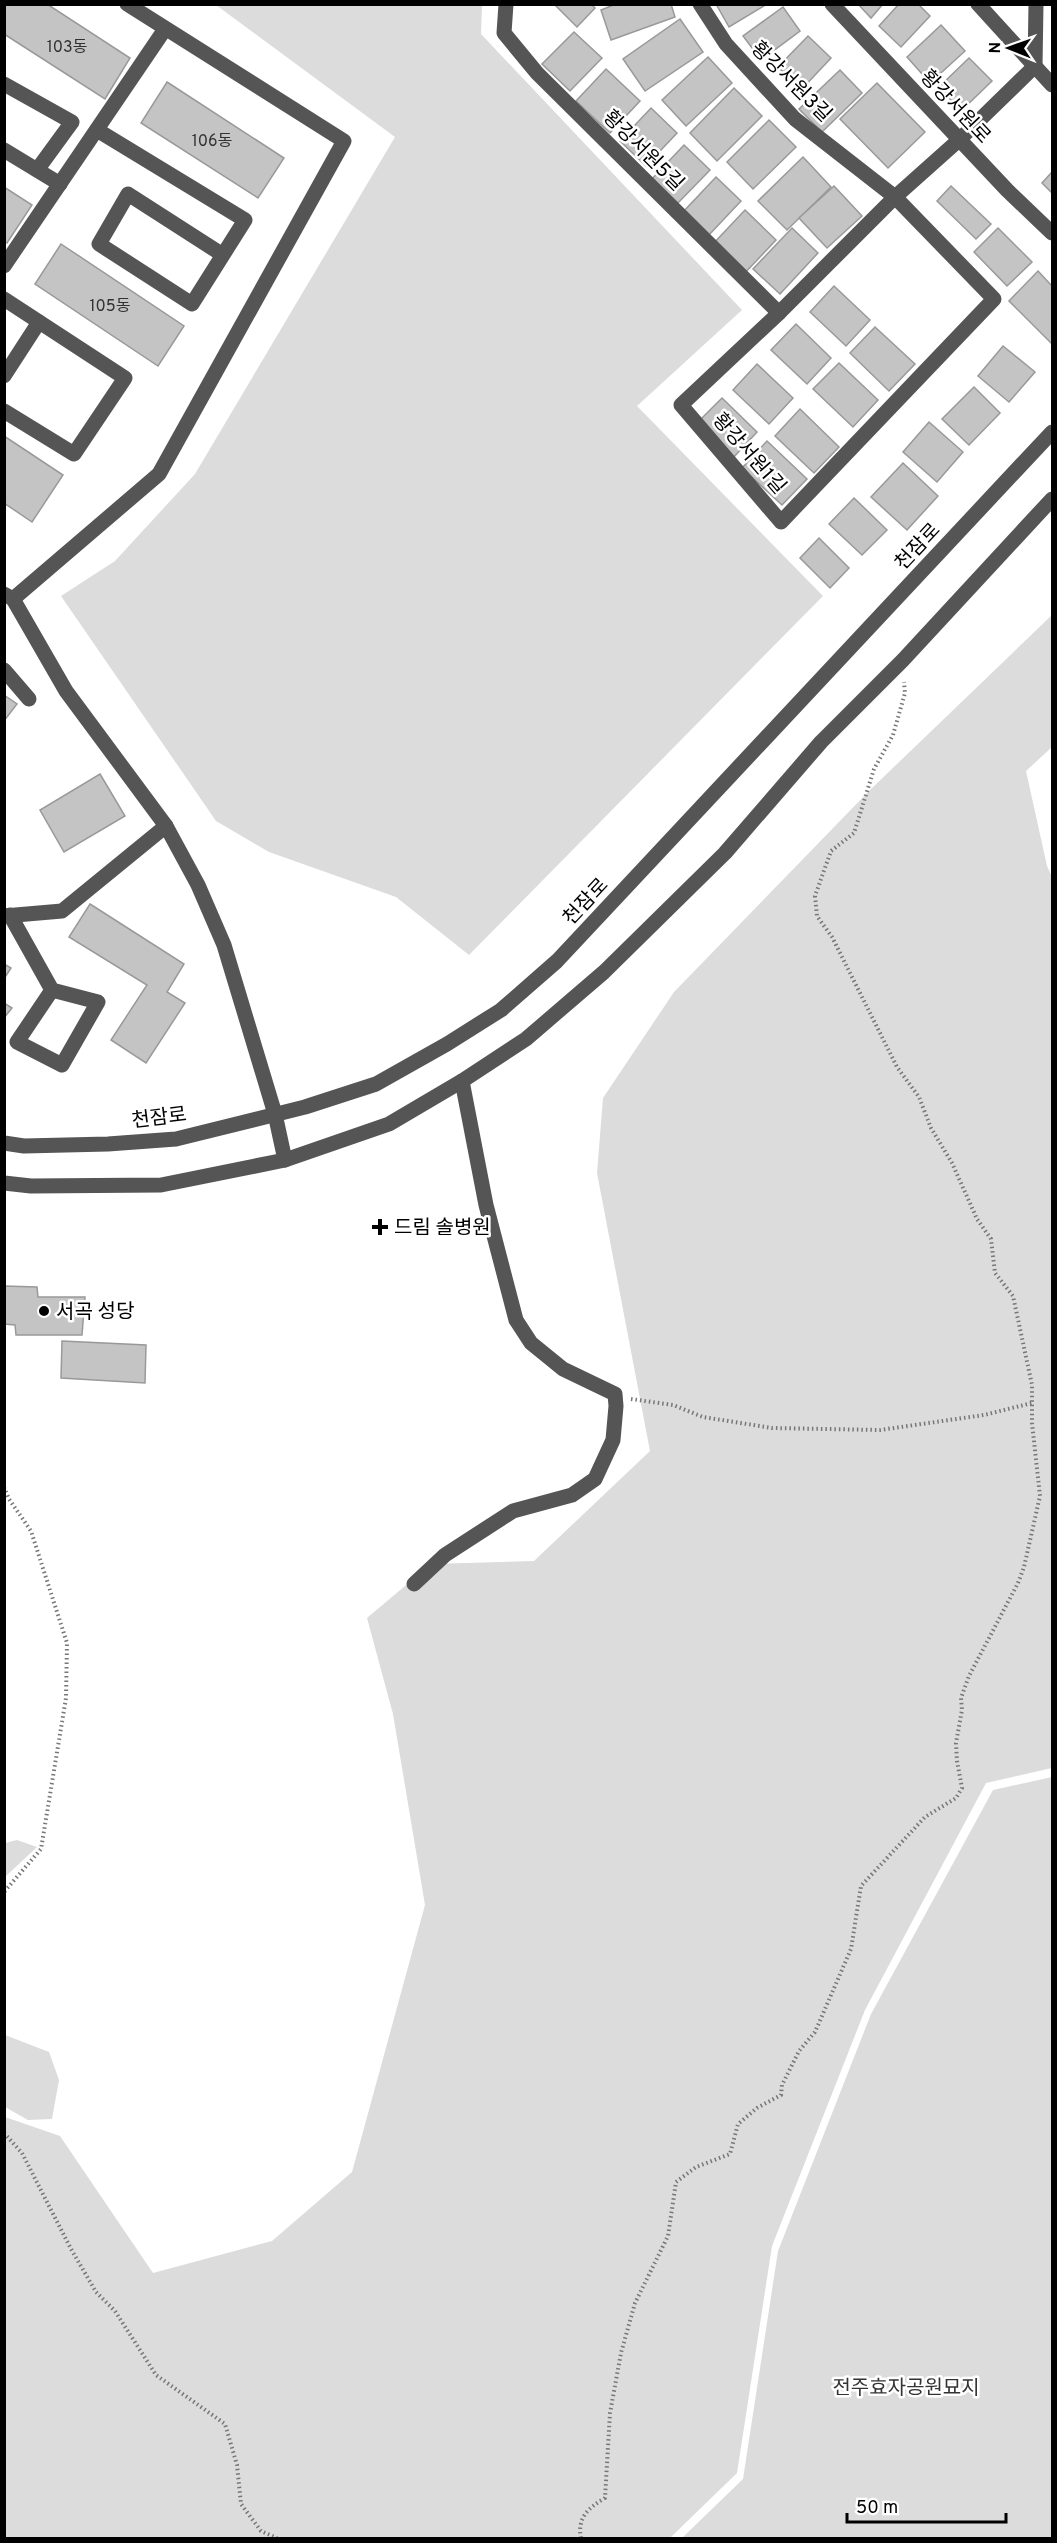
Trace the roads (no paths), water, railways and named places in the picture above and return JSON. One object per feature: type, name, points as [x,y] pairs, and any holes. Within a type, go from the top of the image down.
[{"type":"street","points":[[127,4],[344,141],[159,474],[9,596],[66,691],[166,826],[198,885],[224,945],[275,1114],[285,1160]]},
{"type":"street","name":"황강서원5길","points":[[506,4],[504,33],[537,73],[779,313]]},
{"type":"street","name":"황강서원3길","points":[[700,4],[726,44],[795,119],[895,197]]},
{"type":"street","name":"황강서원로","points":[[832,4],[1007,190],[1053,233]]},
{"type":"street","points":[[978,4],[1053,84]]},
{"type":"street","points":[[1035,66],[1036,4]]},
{"type":"street","points":[[4,266],[165,29]]},
{"type":"street","name":"황강서원1길","points":[[895,197],[994,299],[781,522],[681,405],[779,313],[895,197],[960,139],[1035,66]]},
{"type":"street","points":[[4,84],[72,122],[37,171]]},
{"type":"street","points":[[97,130],[245,220],[223,255],[192,304],[99,244],[128,194],[223,255]]},
{"type":"street","points":[[4,150],[60,184]]},
{"type":"street","points":[[4,300],[125,378],[74,454],[4,411]]},
{"type":"street","points":[[4,376],[39,322]]},
{"type":"street","name":"천잠로","points":[[4,1143],[24,1146],[108,1144],[176,1139],[275,1114],[376,1084],[501,1010],[557,961],[1053,432]]},
{"type":"street","points":[[4,1183],[31,1186],[161,1185],[285,1160],[389,1124],[462,1081],[526,1039],[604,972],[724,853],[821,742],[903,660],[1053,499]]},
{"type":"street","points":[[4,670],[28,699]]},
{"type":"street","points":[[52,990],[17,1042],[62,1065],[98,1002],[52,990],[7,915],[62,910],[166,826]]},
{"type":"street","points":[[414,1584],[445,1555],[513,1511],[572,1495],[595,1479],[613,1440],[615,1394],[563,1369],[531,1343],[516,1320],[486,1205],[462,1081]]},
{"type":"place","name":"드림 솔병원","points":[[380,1227]]},
{"type":"place","name":"서곡 성당","points":[[44,1311]]},
{"type":"park label","name":"전주효자공원묘지","points":[[906,2387]]}]
